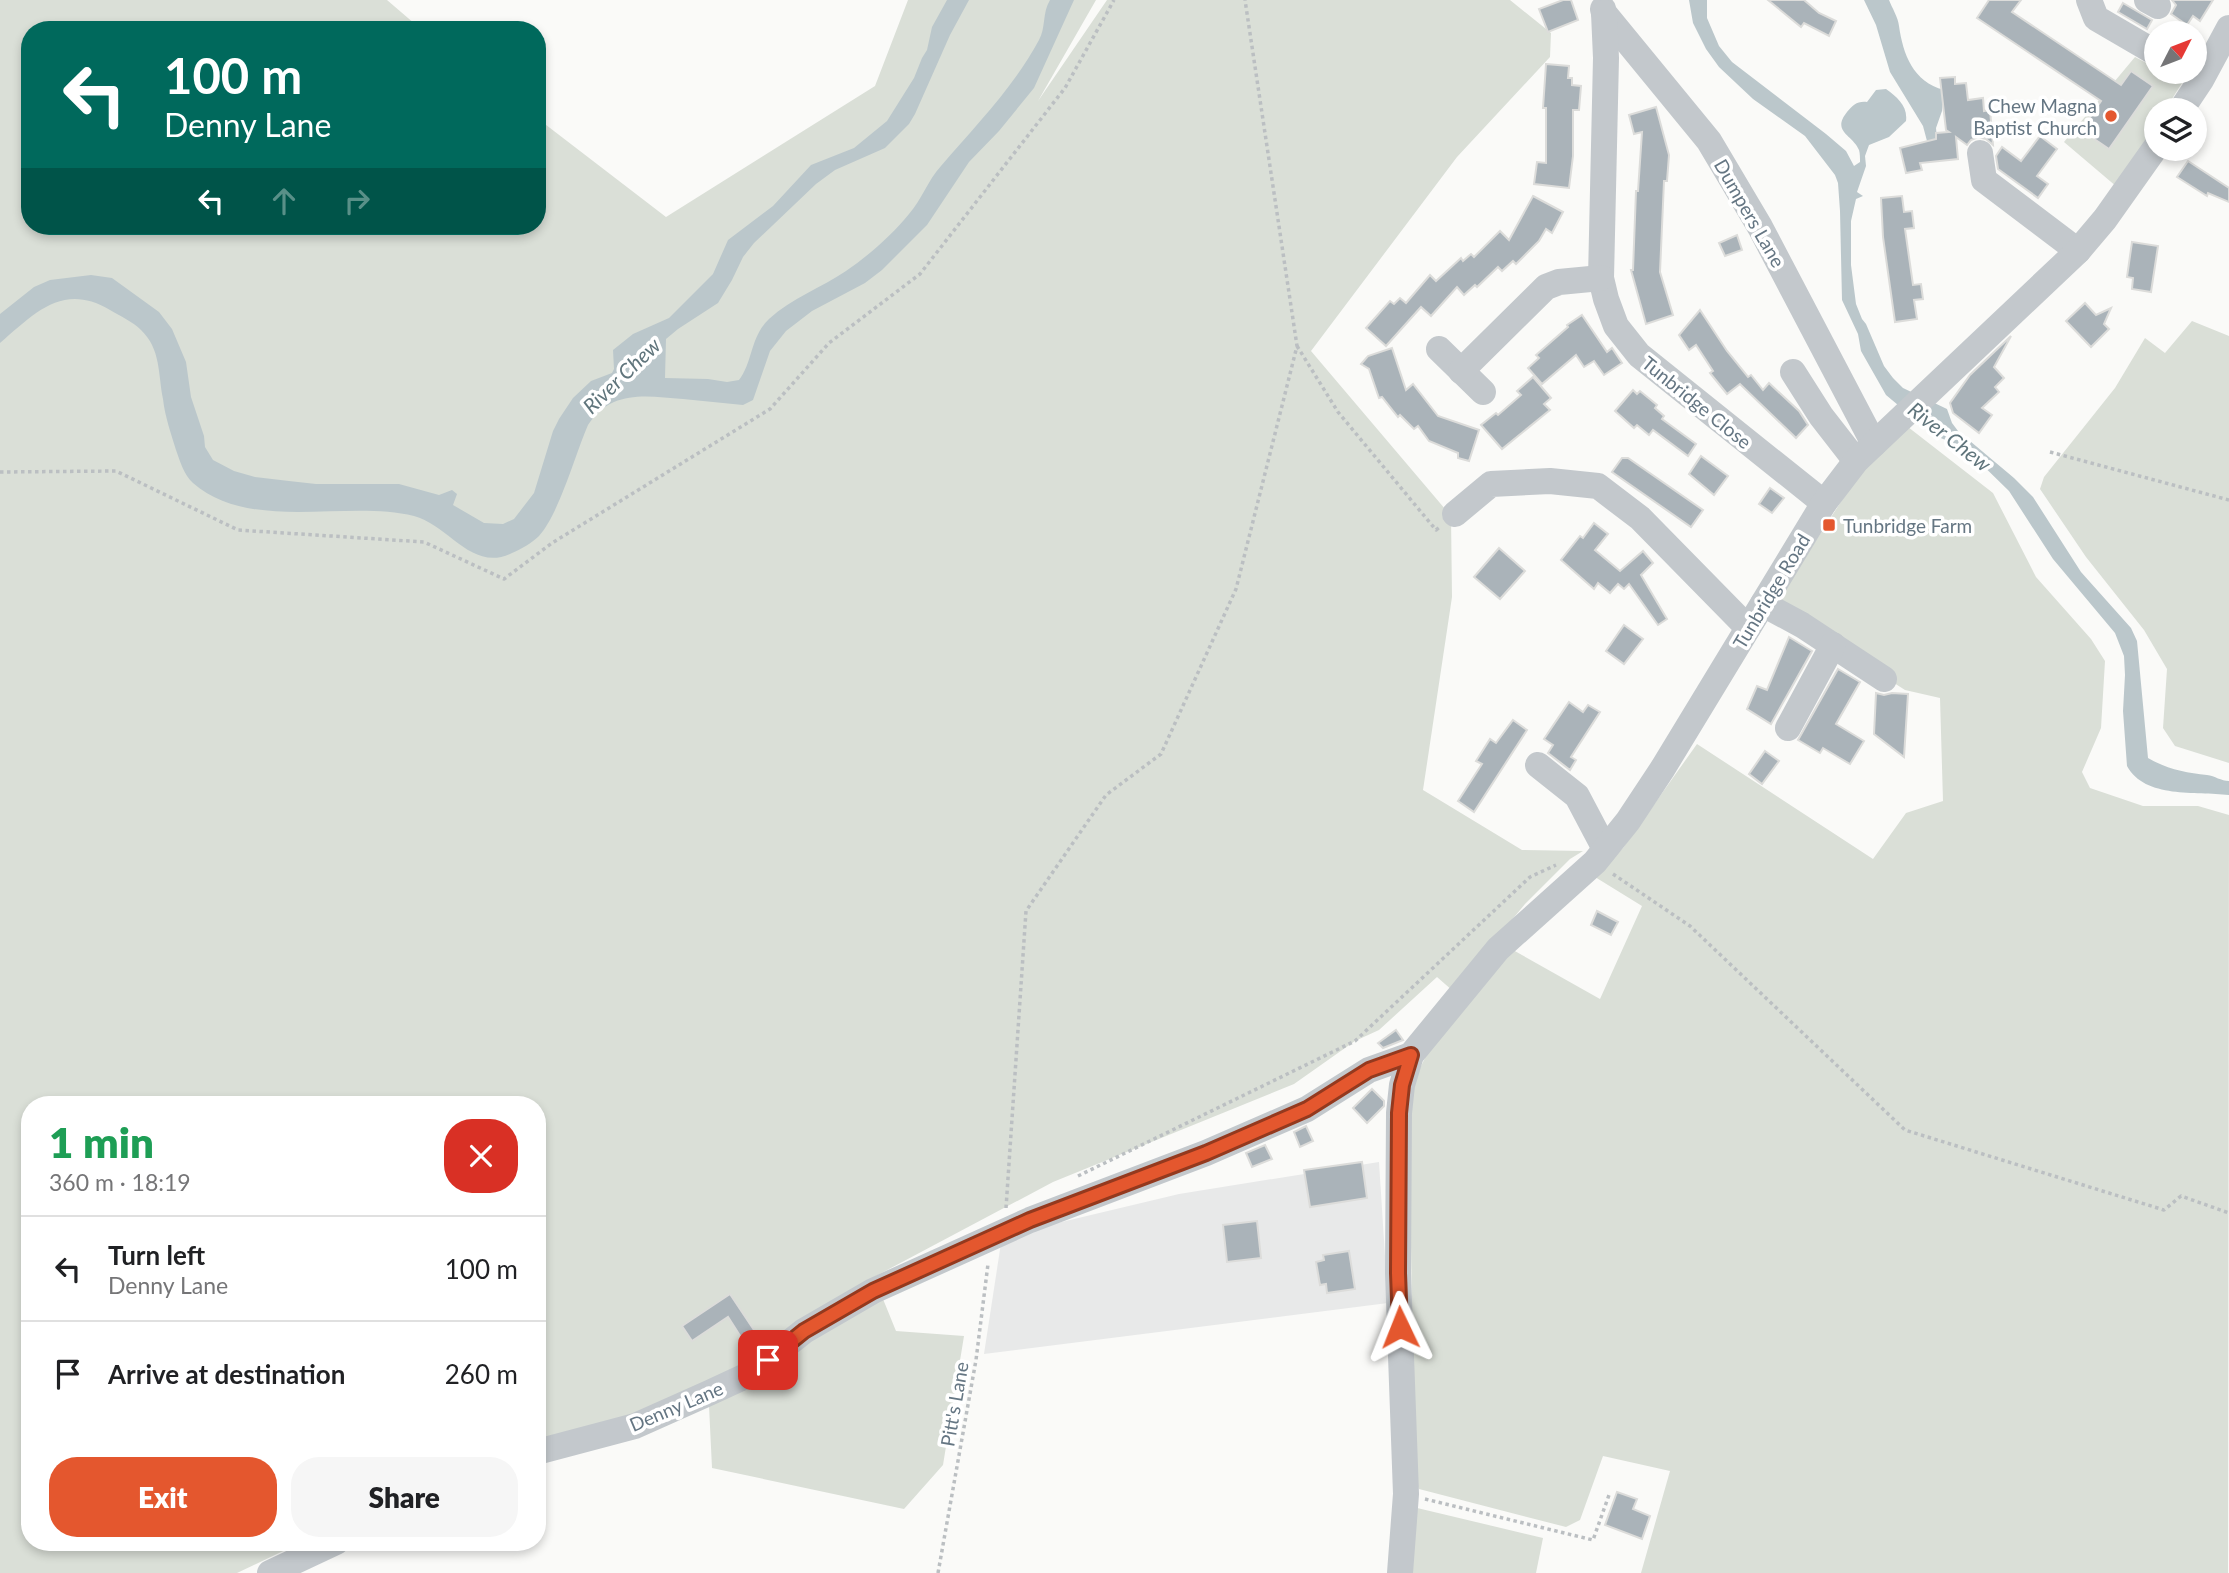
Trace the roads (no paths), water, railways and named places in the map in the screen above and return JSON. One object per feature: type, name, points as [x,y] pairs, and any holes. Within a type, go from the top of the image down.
[{"type":"street","points":[[2089,0],[2096,18],[2144,46]]},
{"type":"street","name":"Tunbridge Close","points":[[1603,6],[1606,58],[1601,278],[1616,326],[1639,355],[1824,503]]},
{"type":"street","name":"Dumpers Lane","points":[[1603,6],[1709,141],[1760,227],[1865,452]]},
{"type":"street","points":[[2207,58],[2229,28]]},
{"type":"street","points":[[1979,153],[1984,180],[2078,251]]},
{"type":"street","name":"Tunbridge Road","points":[[1411,1055],[1498,949],[1600,855],[1628,821],[1824,503],[1865,452],[2078,251],[2105,219],[2146,161]]},
{"type":"street","points":[[1461,371],[1546,288],[1559,282],[1601,278]]},
{"type":"street","points":[[1438,349],[1483,392]]},
{"type":"street","points":[[1793,372],[1821,416],[1865,452]]},
{"type":"street","points":[[1455,514],[1491,484],[1550,481],[1598,486],[1640,518],[1748,628]]},
{"type":"street","points":[[1763,604],[1884,679]]},
{"type":"street","points":[[1788,727],[1833,645]]},
{"type":"street","points":[[1538,765],[1577,796],[1600,855]]},
{"type":"street","points":[[1400,1573],[1406,1494],[1398,1273],[1399,1113],[1402,1085],[1411,1055]]},
{"type":"street","name":"Denny Lane","points":[[546,1450],[635,1426],[750,1374],[804,1331],[873,1291],[1030,1220],[1206,1153],[1307,1109],[1369,1070],[1411,1055]]},
{"type":"street","points":[[270,1573],[317,1551]]},
{"type":"water","name":"River Chew","points":[[947,0],[969,0],[909,124],[885,148],[835,170],[816,184],[754,243],[743,257],[718,303],[666,339],[665,378],[727,382],[739,380],[758,334],[769,319],[787,305],[854,265],[909,214],[936,171],[993,106],[1029,58],[1041,35],[1050,0],[1074,0],[1034,88],[969,162],[927,225],[882,270],[865,283],[812,311],[786,331],[770,351],[753,400],[743,405],[643,396],[607,405],[588,425],[560,499],[546,526],[533,541],[512,553],[498,558],[485,557],[461,545],[427,521],[414,516],[388,512],[270,511],[242,507],[216,498],[193,483],[183,468],[167,419],[158,362],[147,337],[130,322],[93,302],[78,299],[50,305],[25,321],[0,343],[0,314],[34,287],[50,280],[91,275],[112,278],[159,312],[172,329],[186,362],[191,397],[205,447],[213,460],[234,471],[255,477],[316,484],[399,484],[439,495],[452,490],[457,494],[453,505],[484,523],[503,524],[514,519],[534,493],[553,431],[573,398],[591,381],[612,373],[613,350],[633,334],[669,318],[713,274],[728,240],[773,206],[811,165],[854,148],[887,121],[914,78],[927,50],[932,27]]},
{"type":"water","name":"River Chew","points":[[1689,0],[1707,0],[1707,18],[1719,46],[1732,62],[1846,151],[1854,166],[1860,162],[1859,150],[1841,124],[1847,112],[1860,102],[1867,102],[1876,90],[1886,89],[1901,102],[1906,121],[1889,137],[1869,145],[1865,156],[1866,166],[1857,192],[1863,196],[1856,199],[1851,221],[1851,265],[1856,304],[1884,366],[1903,388],[1947,409],[1958,431],[2033,497],[2081,572],[2131,628],[2137,641],[2148,758],[2177,770],[2229,781],[2229,795],[2158,789],[2135,777],[2127,766],[2123,711],[2124,656],[2115,633],[2053,559],[2009,491],[1966,449],[1934,435],[1886,395],[1861,351],[1858,334],[1842,300],[1840,211],[1835,175],[1805,136],[1753,99],[1719,67],[1693,23]]},
{"type":"water","points":[[1864,0],[1889,0],[1911,66],[1924,81],[1944,90],[1942,111],[1936,128],[1938,152],[1931,156],[1923,126],[1890,72],[1876,25]]},
{"type":"place","name":"Chew Magna Baptist Church","points":[[2111,116]]},
{"type":"place","name":"Tunbridge Farm","points":[[1829,525]]}]
